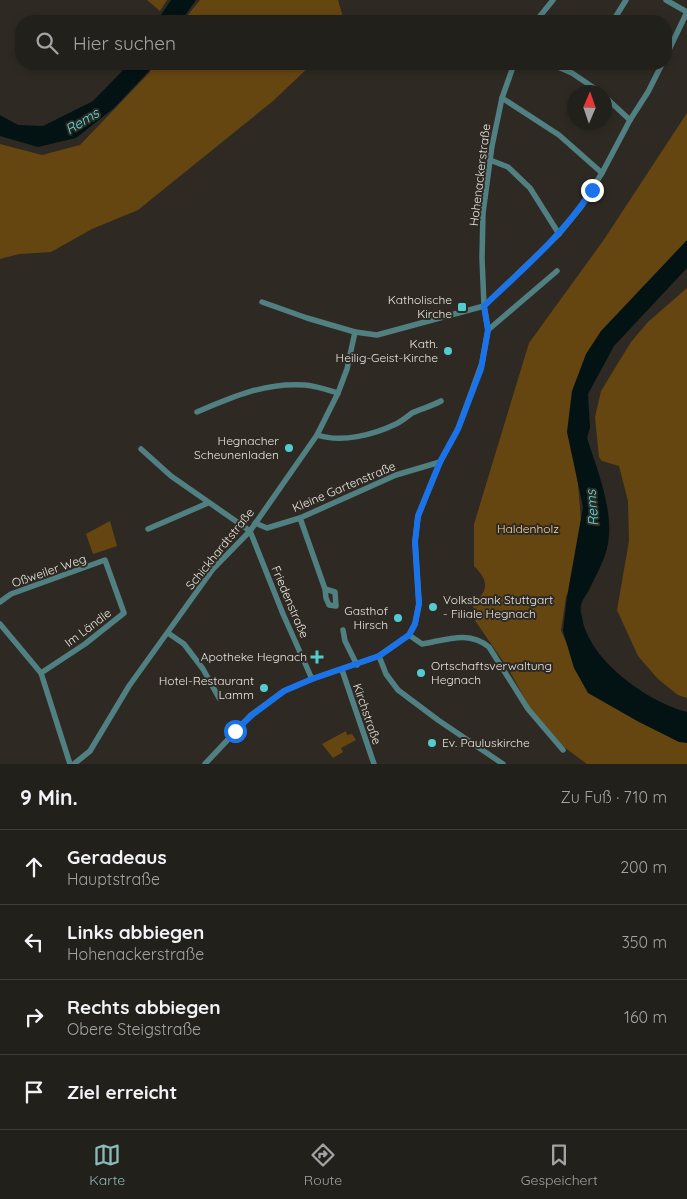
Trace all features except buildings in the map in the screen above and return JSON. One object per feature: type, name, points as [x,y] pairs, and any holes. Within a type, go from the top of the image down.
[{"type":"street","points":[[541,15],[553,0]]},
{"type":"street","points":[[617,15],[626,0]]},
{"type":"street","points":[[666,0],[687,12],[672,43]]},
{"type":"street","name":"Hohenackerstraße","points":[[409,635],[415,624],[419,604],[415,542],[418,516],[440,462],[458,429],[481,369],[488,330],[484,306],[483,213],[490,160],[502,98],[512,70]]},
{"type":"street","points":[[565,70],[590,85]]},
{"type":"street","points":[[262,302],[354,332],[377,335],[484,306],[559,234],[581,207],[659,70]]},
{"type":"street","points":[[502,98],[559,135],[602,172]]},
{"type":"street","points":[[612,103],[630,120]]},
{"type":"street","points":[[490,160],[508,167],[530,188],[559,234]]},
{"type":"street","points":[[488,330],[557,271]]},
{"type":"street","name":"Schickhardtstraße","points":[[74,764],[90,751],[130,686],[213,569],[250,531],[318,435],[347,369],[354,332]]},
{"type":"street","points":[[197,412],[242,393],[277,386],[306,385],[338,393]]},
{"type":"street","points":[[318,435],[328,439],[340,439],[373,432],[397,424],[413,413],[441,402]]},
{"type":"street","points":[[141,449],[171,476],[250,531]]},
{"type":"street","name":"Kleine Gartenstraße","points":[[255,523],[267,528],[300,518],[396,475],[440,462]]},
{"type":"street","points":[[148,529],[208,503]]},
{"type":"street","points":[[300,518],[325,589]]},
{"type":"street","name":"Friedenstraße","points":[[250,531],[283,614],[312,679]]},
{"type":"street","name":"Oßweiler Weg","points":[[0,602],[11,594],[105,560]]},
{"type":"street","name":"Im Ländle","points":[[41,673],[84,644],[124,613],[105,560]]},
{"type":"street","points":[[0,624],[41,673],[70,764]]},
{"type":"street","points":[[343,630],[345,640],[357,664]]},
{"type":"street","points":[[168,633],[184,644],[203,669],[219,698]]},
{"type":"street","points":[[205,764],[240,726],[262,706],[284,691],[312,679],[379,656],[409,635],[422,644],[467,637],[483,642],[489,647],[528,709],[564,750]]},
{"type":"street","points":[[379,656],[386,674],[398,690],[503,764]]},
{"type":"street","name":"Kirchstraße","points":[[342,670],[374,764]]},
{"type":"green space","points":[[147,0],[167,0],[160,11]]},
{"type":"green space","points":[[200,0],[338,0],[342,15],[188,15]]},
{"type":"green space","points":[[151,70],[306,70],[273,101],[138,210],[92,229],[51,252],[19,254],[0,259],[0,144],[42,155],[80,145]]},
{"type":"green space","name":"Haldenholz","points":[[687,113],[687,245],[574,393],[577,473],[582,532],[576,575],[566,597],[561,630],[573,659],[687,741],[687,764],[587,764],[564,747],[530,708],[509,670],[474,619],[473,603],[482,594],[485,585],[482,576],[474,566],[474,524],[529,343],[603,241]]},
{"type":"green space","points":[[687,288],[687,698],[678,695],[658,679],[638,656],[617,610],[629,541],[628,501],[619,466],[602,461],[599,457],[595,417],[601,391],[631,342],[648,322]]},
{"type":"green space","points":[[110,521],[117,546],[93,554],[86,534]]},
{"type":"green space","points":[[346,731],[347,735],[352,734],[356,740],[341,748],[343,752],[333,758],[322,744]]},
{"type":"water","points":[[171,0],[196,0],[185,15],[161,15]]},
{"type":"water","name":"Rems","points":[[123,70],[150,70],[114,108],[76,138],[38,147],[0,136],[0,115],[18,125],[43,126],[93,101]]},
{"type":"water","name":"Rems","points":[[687,240],[687,268],[614,346],[588,394],[590,428],[587,438],[606,498],[609,535],[604,557],[581,608],[587,633],[595,648],[607,663],[638,689],[671,707],[687,712],[687,743],[679,742],[639,722],[588,693],[574,668],[563,631],[583,507],[567,432],[572,391],[586,354],[601,331]]},
{"type":"place","name":"Katholische Kirche","points":[[462,307]]},
{"type":"place","name":"Kath. Heilig-Geist-Kirche","points":[[448,351]]},
{"type":"place","name":"Hegnacher Scheunenladen","points":[[289,448]]},
{"type":"place","name":"Volksbank Stuttgart - Filiale Hegnach","points":[[433,607]]},
{"type":"place","name":"Gasthof Hirsch","points":[[398,618]]},
{"type":"place","name":"Apotheke Hegnach","points":[[317,657]]},
{"type":"place","name":"Ortschaftsverwaltung Hegnach","points":[[421,673]]},
{"type":"place","name":"Hotel-Restaurant Lamm","points":[[264,688]]},
{"type":"place","name":"Ev. Pauluskirche","points":[[432,743]]},
{"type":"route","points":[[235,731],[262,706],[284,691],[312,679],[379,656],[409,635],[415,624],[419,604],[415,542],[418,516],[440,462],[458,429],[481,369],[488,330],[484,306],[559,234],[592,190]]}]
